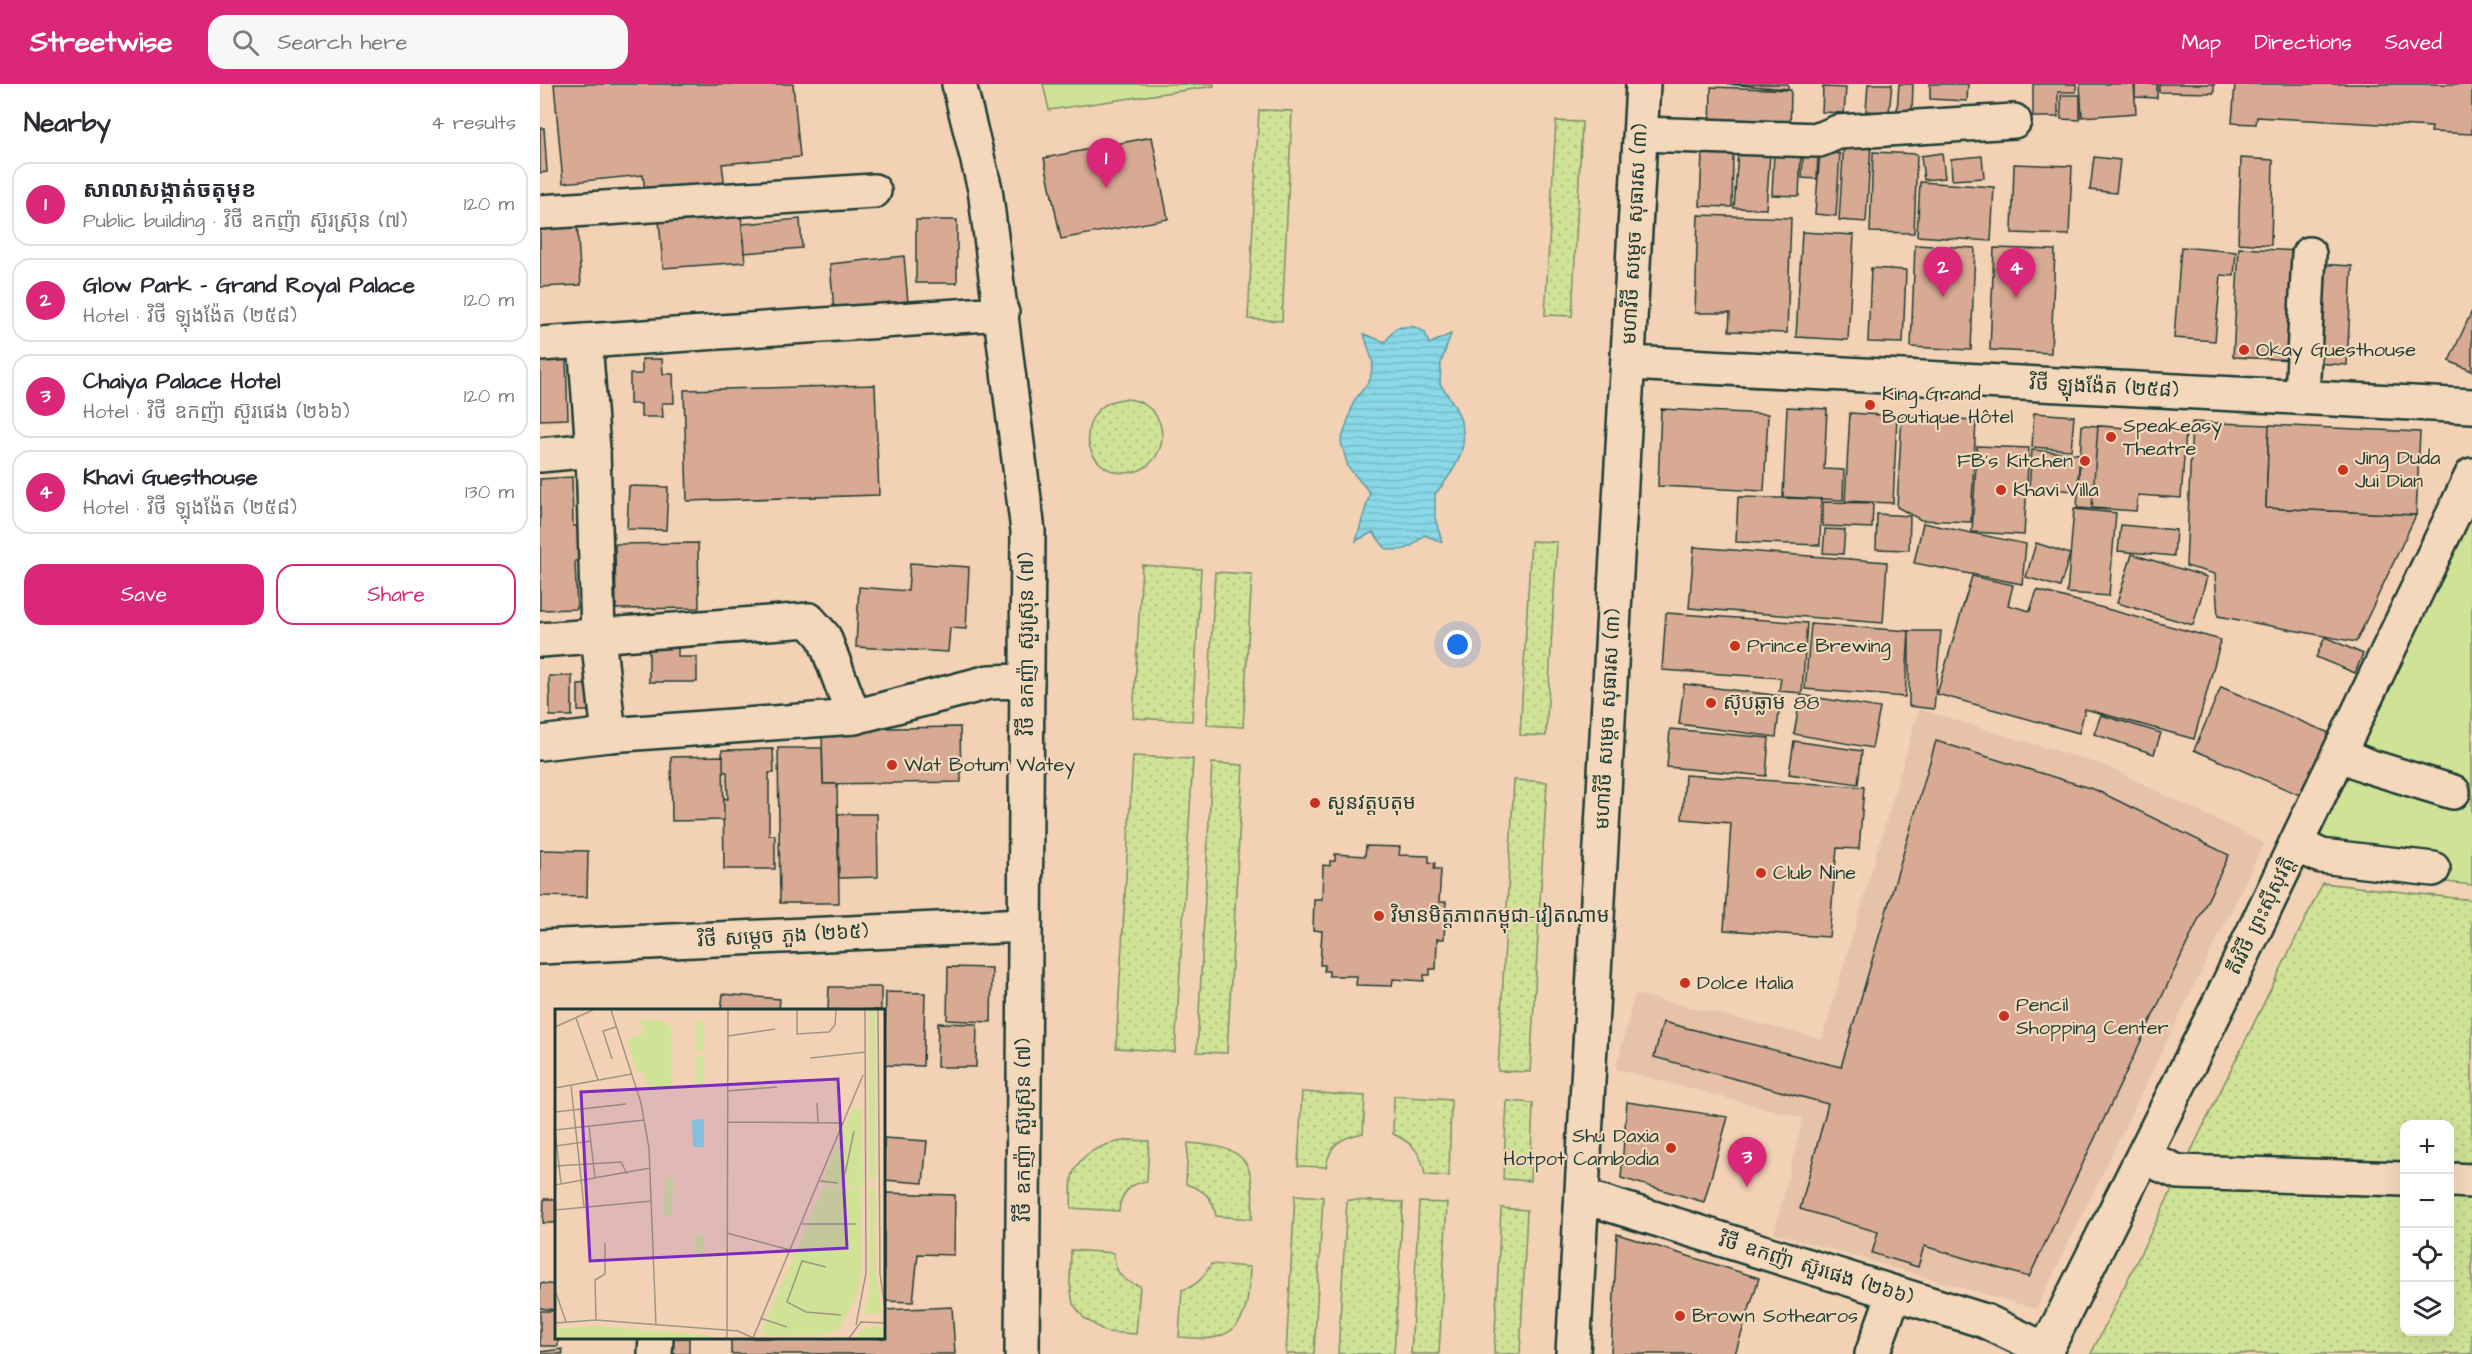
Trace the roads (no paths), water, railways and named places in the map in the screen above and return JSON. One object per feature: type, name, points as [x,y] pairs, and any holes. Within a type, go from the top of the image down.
[{"type":"street","name":"វិថី ឧកញ៉ា ស៊ួរស៊្រុន (៧)","points":[[959,84],[985,189],[1028,531],[1022,1354]]},
{"type":"street","name":"មហាវិថី សម្តេច សុធារស (៣)","points":[[1573,1354],[1643,84]]},
{"type":"street","points":[[1641,134],[1819,140],[1838,132],[2014,121]]},
{"type":"street","points":[[540,212],[874,190]]},
{"type":"street","points":[[2302,397],[2309,254]]},
{"type":"street","points":[[540,344],[1002,313]]},
{"type":"street","points":[[585,341],[592,450],[598,636],[609,735]]},
{"type":"street","name":"វិថី ឡុងង៉ែត (២៥៨)","points":[[1628,363],[2472,406]]},
{"type":"street","points":[[540,455],[592,450]]},
{"type":"street","name":"តីរវិថី ព្រះស៊ីសុវត្តិ","points":[[2045,1352],[2296,844],[2472,475]]},
{"type":"street","points":[[540,640],[809,621],[824,637],[854,717]]},
{"type":"street","points":[[540,743],[609,735],[854,717],[989,682],[1027,681]]},
{"type":"street","points":[[2339,754],[2368,766],[2453,792]]},
{"type":"street","points":[[2296,844],[2321,856],[2433,869]]},
{"type":"street","name":"វិថី សម្តេច ភួង (២៦៥)","points":[[540,947],[1025,925]]},
{"type":"street","points":[[2143,1157],[2178,1172],[2400,1179]]},
{"type":"street","points":[[2454,1180],[2472,1181]]},
{"type":"street","name":"វិថី ឧកញ៉ា ស៊ួរផេង (២៦៦)","points":[[1582,1196],[1985,1321],[2045,1352]]},
{"type":"street","points":[[1872,1354],[1894,1294]]},
{"type":"street","points":[[655,1354],[656,1339]]},
{"type":"water","points":[[1412,326],[1425,332],[1429,344],[1451,334],[1441,363],[1440,384],[1458,414],[1463,440],[1456,465],[1435,494],[1435,518],[1442,542],[1424,535],[1415,544],[1403,550],[1393,550],[1386,549],[1373,532],[1356,541],[1370,493],[1348,467],[1341,442],[1354,401],[1370,380],[1373,363],[1364,334],[1385,342],[1396,328]]},
{"type":"place","name":"សាលាសង្កាត់ចតុមុខ","points":[[1106,188]]},
{"type":"place","name":"Glow Park - Grand Royal Palace","points":[[1943,297]]},
{"type":"place","name":"Khavi Guesthouse","points":[[2016,298]]},
{"type":"place","name":"Okay Guesthouse","points":[[2244,350]]},
{"type":"place","name":"King Grand Boutique Hôtel","points":[[1870,405]]},
{"type":"place","name":"Speakeasy Theatre","points":[[2111,437]]},
{"type":"place","name":"FB's Kitchen","points":[[2085,461]]},
{"type":"place","name":"Jing Duda Jui Dian","points":[[2343,470]]},
{"type":"place","name":"Khavi Villa","points":[[2001,490]]},
{"type":"place","name":"Prince Brewing","points":[[1735,646]]},
{"type":"place","name":"ស៊ុបឆ្លាម 88","points":[[1711,703]]},
{"type":"place","name":"Wat Botum Watey","points":[[892,765]]},
{"type":"place","name":"សួនវត្តបតុម","points":[[1315,803]]},
{"type":"place","name":"Club Nine","points":[[1761,873]]},
{"type":"place","name":"វិមានមិត្តភាពកម្ពុជា-វៀតណាម","points":[[1379,916]]},
{"type":"place","name":"Dolce Italia","points":[[1685,983]]},
{"type":"place","name":"Pencil Shopping Center","points":[[2004,1016]]},
{"type":"place","name":"Shu Daxia Hotpot Cambodia","points":[[1671,1148]]},
{"type":"place","name":"Chaiya Palace Hotel","points":[[1747,1187]]},
{"type":"place","name":"Brown Sothearos","points":[[1680,1316]]}]
